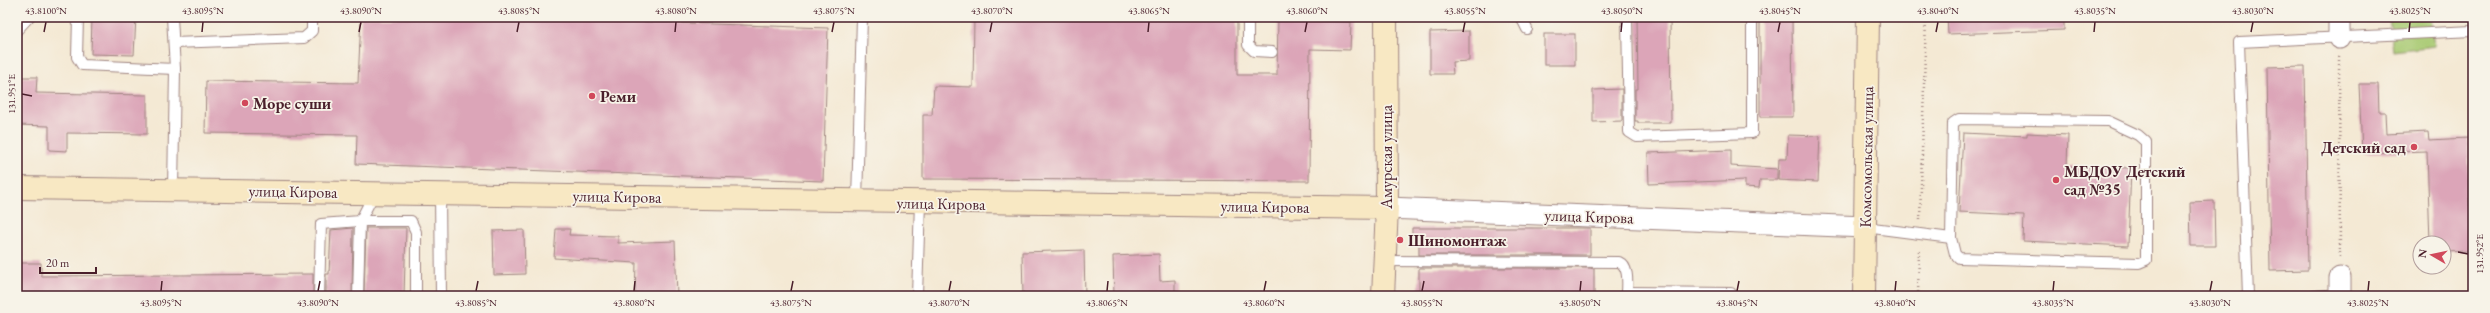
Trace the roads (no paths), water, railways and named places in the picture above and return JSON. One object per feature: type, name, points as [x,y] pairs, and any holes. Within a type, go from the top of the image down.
[{"type":"street","name":"Амурская улица","points":[[1383,296],[1387,208],[1386,17]]},
{"type":"street","name":"Комсомольская улица","points":[[1864,296],[1868,17]]},
{"type":"street","points":[[2339,17],[2339,38]]},
{"type":"street","name":"улица Кирова","points":[[17,188],[440,192],[857,201],[1387,208],[1865,228]]},
{"type":"lane","points":[[17,30],[29,17]]},
{"type":"lane","points":[[78,17],[77,57],[82,65],[175,69]]},
{"type":"lane","points":[[172,17],[175,69],[173,190]]},
{"type":"lane","points":[[174,43],[304,38],[312,31],[312,17]]},
{"type":"lane","points":[[857,201],[862,17]]},
{"type":"lane","points":[[1248,17],[1248,45],[1254,52],[1272,52]]},
{"type":"lane","points":[[1521,17],[1528,29]]},
{"type":"lane","points":[[1627,17],[1629,132],[1637,137],[1752,133],[1752,17]]},
{"type":"lane","points":[[2248,296],[2239,42],[2473,31]]},
{"type":"lane","points":[[1959,119],[2108,121],[2138,135],[2146,142],[2146,260],[2139,263],[1959,258],[1955,254],[1951,238],[1953,123],[1959,119]]},
{"type":"lane","points":[[358,296],[360,221],[375,192]]},
{"type":"lane","points":[[440,192],[440,296]]},
{"type":"lane","points":[[917,296],[920,202]]},
{"type":"lane","points":[[319,296],[320,224],[360,221],[411,221],[416,232],[416,296]]},
{"type":"lane","points":[[1865,228],[1920,233],[1951,238]]},
{"type":"lane","points":[[1384,261],[1619,262],[1623,264],[1626,269],[1627,294],[1731,293],[1733,296]]},
{"type":"lane","points":[[2313,296],[2340,289]]},
{"type":"place","name":"Реми","points":[[592,96]]},
{"type":"place","name":"Море суши","points":[[245,103]]},
{"type":"place","name":"Детский сад","points":[[2414,147]]},
{"type":"place","name":"МБДОУ Детский сад №35","points":[[2056,180]]},
{"type":"place","name":"Шиномонтаж","points":[[1400,240]]}]
